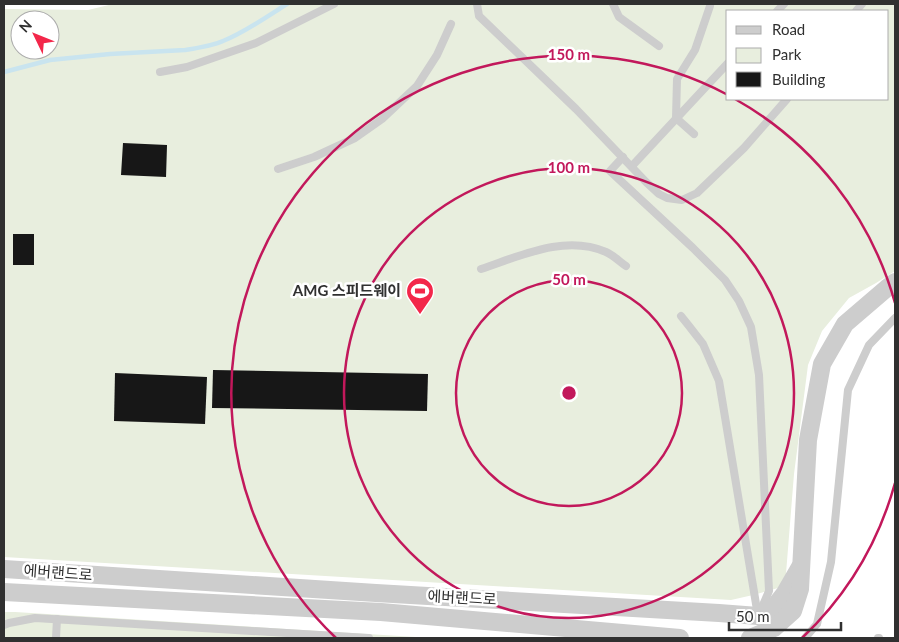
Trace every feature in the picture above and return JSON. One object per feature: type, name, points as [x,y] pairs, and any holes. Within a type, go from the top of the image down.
[{"type":"street","points":[[750,638],[774,628],[792,611],[800,589],[808,440],[822,364],[845,324],[895,282]]},
{"type":"street","points":[[758,616],[774,607],[785,593],[800,567]]},
{"type":"street","name":"에버랜드로","points":[[4,569],[376,593],[719,612],[758,616]]},
{"type":"street","name":"에버랜드로","points":[[4,592],[381,612],[624,636],[680,638]]},
{"type":"lane","points":[[160,72],[187,68],[256,43],[334,4]]},
{"type":"lane","points":[[477,4],[479,16],[576,109],[646,182],[659,194],[667,198],[682,200],[698,193],[744,148],[786,100]]},
{"type":"lane","points":[[613,4],[619,17],[659,46]]},
{"type":"lane","points":[[694,134],[676,118],[677,79],[695,50],[710,6]]},
{"type":"lane","points":[[278,169],[314,157],[355,138],[382,119],[417,86],[437,55],[451,24]]},
{"type":"lane","points":[[632,166],[726,65]]},
{"type":"lane","points":[[623,157],[610,171],[694,248],[725,280],[739,301],[752,327],[759,375],[769,590],[758,616]]},
{"type":"lane","points":[[481,268],[548,247],[576,245],[590,247],[607,253],[626,266]]},
{"type":"lane","points":[[680,316],[703,344],[719,381],[758,616]]},
{"type":"lane","points":[[805,638],[817,624],[831,562],[848,390],[869,345],[895,318]]},
{"type":"lane","points":[[4,625],[35,618],[369,638]]},
{"type":"lane","points":[[56,638],[57,619]]},
{"type":"green space","name":"AMG 스피드웨이","points":[[113,4],[895,4],[895,271],[849,298],[822,331],[808,365],[794,474],[785,586],[731,600],[4,557],[4,9],[88,10]]},
{"type":"green space","points":[[4,612],[15,612],[432,638],[4,638]]},
{"type":"building","points":[[123,143],[167,145],[166,177],[121,175]]},
{"type":"building","points":[[13,234],[34,234],[34,265],[13,265]]},
{"type":"building","points":[[213,370],[428,374],[427,411],[212,408]]},
{"type":"building","points":[[115,373],[207,377],[205,424],[114,421]]},
{"type":"waterway","points":[[4,72],[50,60],[110,54],[185,50],[210,46],[239,34],[287,4]]},
{"type":"place","name":"AMG 스피드웨이","points":[[420,315]]}]
